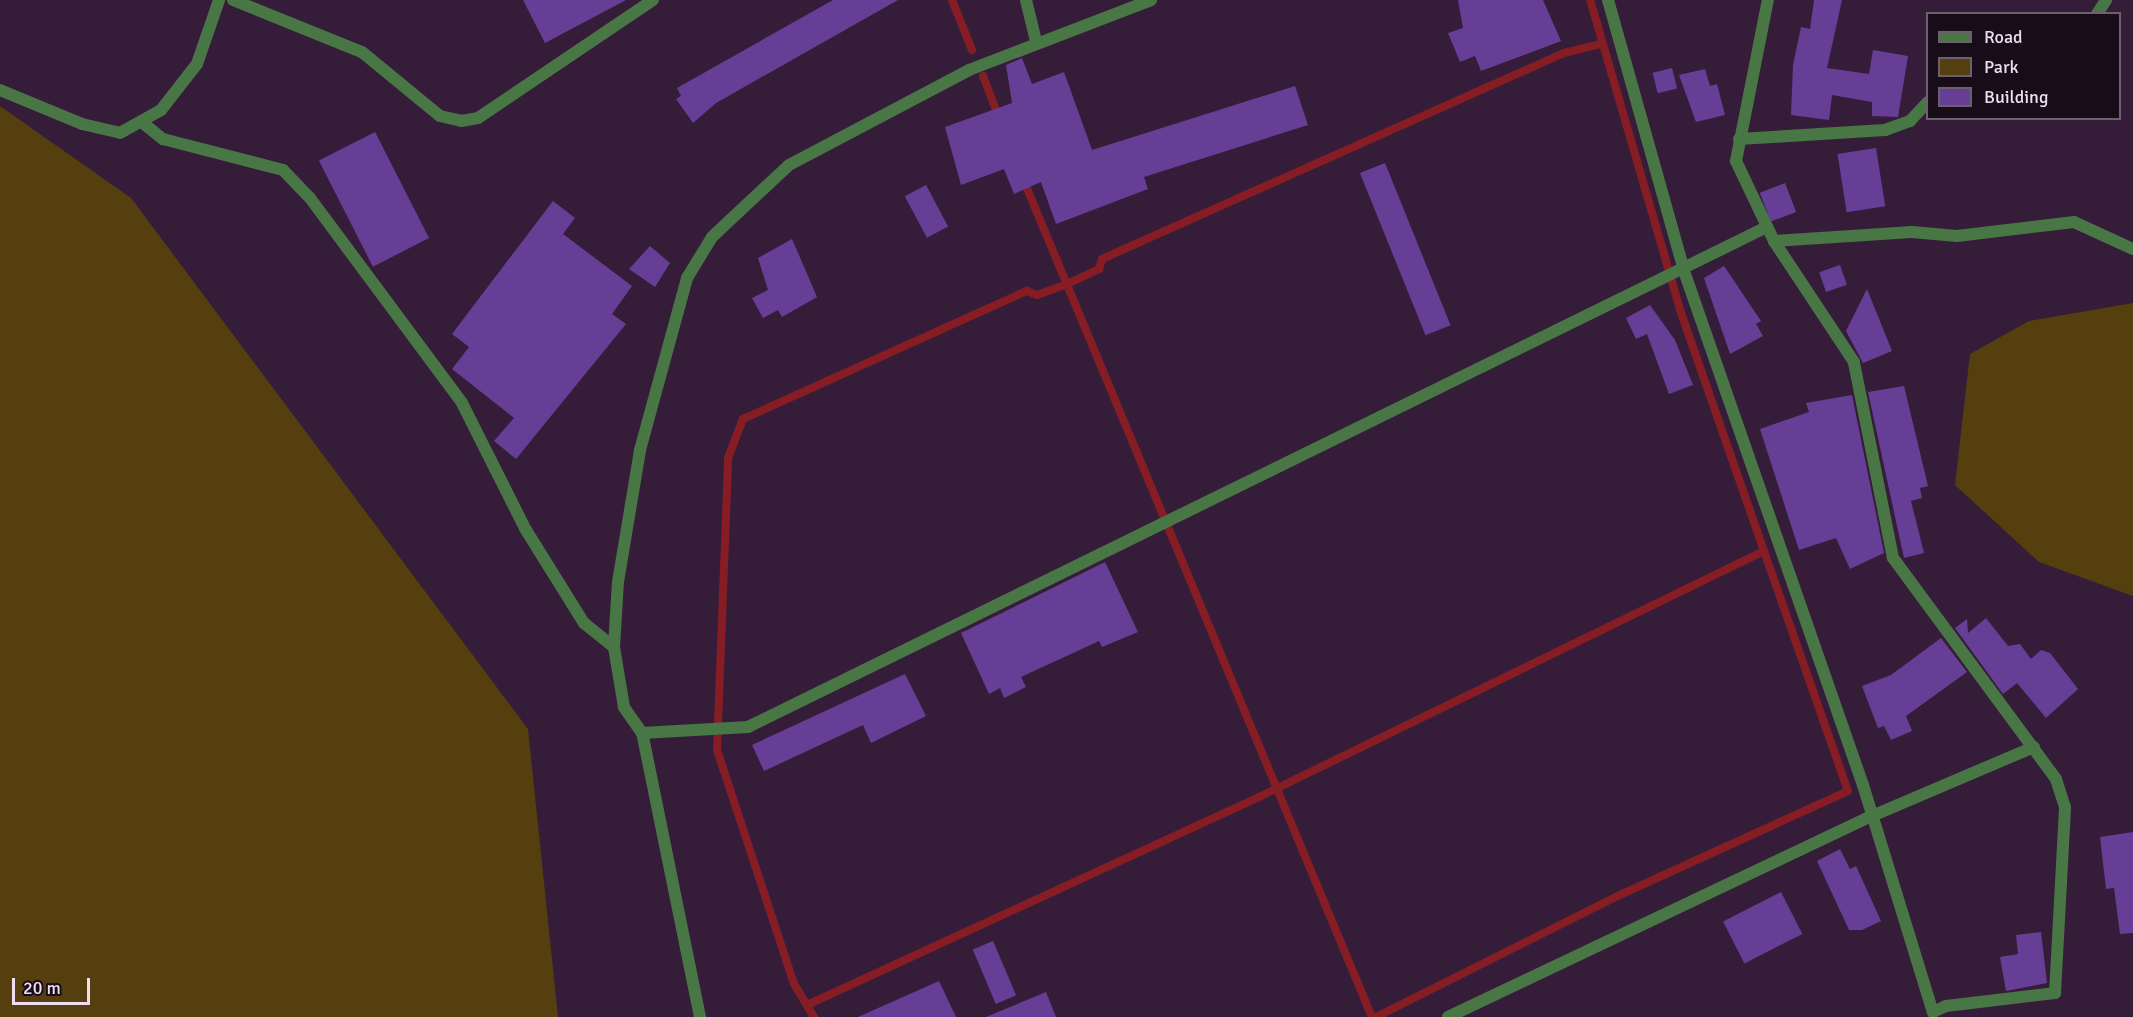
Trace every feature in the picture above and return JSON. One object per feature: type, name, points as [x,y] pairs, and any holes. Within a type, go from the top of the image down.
[{"type":"street","points":[[0,90],[91,127],[120,133],[143,123],[197,64],[219,0]]},
{"type":"street","points":[[233,0],[362,52],[441,116],[461,121],[478,118],[652,0]]},
{"type":"street","points":[[1026,0],[1036,41]]},
{"type":"street","points":[[700,1017],[642,733],[624,707],[614,647],[618,582],[640,450],[687,278],[712,237],[789,165],[969,70],[1036,41],[1151,0]]},
{"type":"street","points":[[1608,0],[1680,273],[1872,816],[1933,1012],[1946,1006],[2055,993],[2066,807],[2056,779],[1893,558],[1854,362],[1774,241],[1736,161],[1768,0]]},
{"type":"street","points":[[1739,139],[1886,130],[1910,121],[1926,104]]},
{"type":"street","points":[[143,123],[163,139],[283,170],[310,198],[462,403],[526,530],[584,623],[614,647]]},
{"type":"street","points":[[1774,241],[1912,232],[1957,236],[2074,222],[2133,249]]},
{"type":"street","points":[[642,733],[706,732],[748,727],[1680,273],[1767,227]]},
{"type":"street","points":[[1448,1017],[1872,816],[2034,747]]},
{"type":"green space","points":[[0,106],[131,198],[528,729],[558,1017],[0,1017]]},
{"type":"green space","points":[[2133,303],[2133,596],[2039,562],[1955,485],[1970,354],[2029,321]]},
{"type":"building","points":[[523,0],[626,0],[545,43]]},
{"type":"building","points":[[833,0],[898,0],[716,103],[693,123],[676,99],[681,96],[677,88]]},
{"type":"building","points":[[1458,0],[1543,0],[1561,41],[1481,71],[1475,56],[1460,62],[1448,33],[1463,28]]},
{"type":"building","points":[[1814,0],[1842,0],[1827,68],[1869,74],[1873,50],[1908,56],[1898,117],[1872,116],[1872,102],[1832,95],[1829,120],[1791,115],[1793,65],[1801,27],[1810,29]]},
{"type":"building","points":[[1022,58],[1032,84],[1064,72],[1092,150],[1295,86],[1308,125],[1144,177],[1148,189],[1056,224],[1041,182],[1014,194],[1004,169],[961,185],[945,127],[1012,103],[1006,65]]},
{"type":"building","points":[[1672,68],[1677,88],[1658,93],[1653,73]]},
{"type":"building","points":[[1705,69],[1710,86],[1717,84],[1725,115],[1696,122],[1679,75]]},
{"type":"building","points":[[375,132],[429,238],[373,267],[319,161]]},
{"type":"building","points":[[1876,148],[1885,206],[1847,212],[1837,154]]},
{"type":"building","points":[[1385,163],[1451,325],[1426,335],[1360,173]]},
{"type":"building","points":[[1785,183],[1796,212],[1771,222],[1760,193]]},
{"type":"building","points":[[926,185],[948,226],[927,238],[905,196]]},
{"type":"building","points":[[553,201],[575,218],[563,234],[632,286],[612,314],[626,324],[516,459],[494,441],[514,418],[452,369],[469,347],[452,334]]},
{"type":"building","points":[[792,239],[817,297],[782,317],[778,310],[763,318],[752,298],[768,290],[758,258]]},
{"type":"building","points":[[650,246],[670,263],[655,287],[629,269]]},
{"type":"building","points":[[1840,265],[1847,285],[1826,292],[1819,272]]},
{"type":"building","points":[[1724,266],[1761,321],[1756,324],[1763,336],[1730,354],[1704,278]]},
{"type":"building","points":[[1867,289],[1892,351],[1863,363],[1846,331]]},
{"type":"building","points":[[1650,305],[1675,340],[1693,385],[1669,394],[1647,334],[1636,339],[1626,318]]},
{"type":"building","points":[[1904,386],[1928,486],[1920,488],[1922,498],[1911,501],[1924,553],[1904,558],[1868,392]]},
{"type":"building","points":[[1852,395],[1884,553],[1850,569],[1836,538],[1799,550],[1760,429],[1809,412],[1806,403]]},
{"type":"building","points":[[1105,562],[1138,632],[1102,647],[1099,641],[1021,677],[1026,687],[1004,698],[1000,688],[989,694],[961,633]]},
{"type":"building","points":[[1986,618],[2008,646],[2020,644],[2031,659],[2041,650],[2050,653],[2078,689],[2046,718],[2017,683],[2003,694],[1955,628],[1967,619],[1968,633]]},
{"type":"building","points":[[1941,638],[1967,672],[1906,716],[1912,731],[1891,740],[1884,726],[1878,728],[1862,686],[1891,675]]},
{"type":"building","points":[[905,674],[926,716],[871,743],[863,725],[764,771],[752,745]]},
{"type":"building","points":[[2133,832],[2133,933],[2120,934],[2114,888],[2106,889],[2100,837]]},
{"type":"building","points":[[1840,849],[1850,869],[1856,866],[1881,921],[1862,930],[1849,930],[1817,861]]},
{"type":"building","points":[[1781,892],[1802,934],[1744,963],[1723,922]]},
{"type":"building","points":[[2041,932],[2047,983],[2006,991],[2000,957],[2018,954],[2016,935]]},
{"type":"building","points":[[993,941],[1016,995],[996,1004],[973,950]]},
{"type":"building","points":[[939,981],[956,1017],[858,1017]]},
{"type":"building","points":[[1046,992],[1056,1017],[986,1017]]},
{"type":"waterway","points":[[952,0],[972,50]]},
{"type":"waterway","points":[[807,1005],[1259,797],[1764,551],[1682,316],[1590,0]]},
{"type":"waterway","points":[[814,1017],[794,984],[717,750],[728,458],[743,419],[1027,291],[1037,295],[1065,285],[1099,269],[1102,259],[1564,53],[1601,44]]},
{"type":"waterway","points":[[983,76],[999,118]]},
{"type":"waterway","points":[[1023,179],[1372,1017]]},
{"type":"waterway","points":[[1376,1017],[1622,894],[1848,791],[1764,551]]}]
